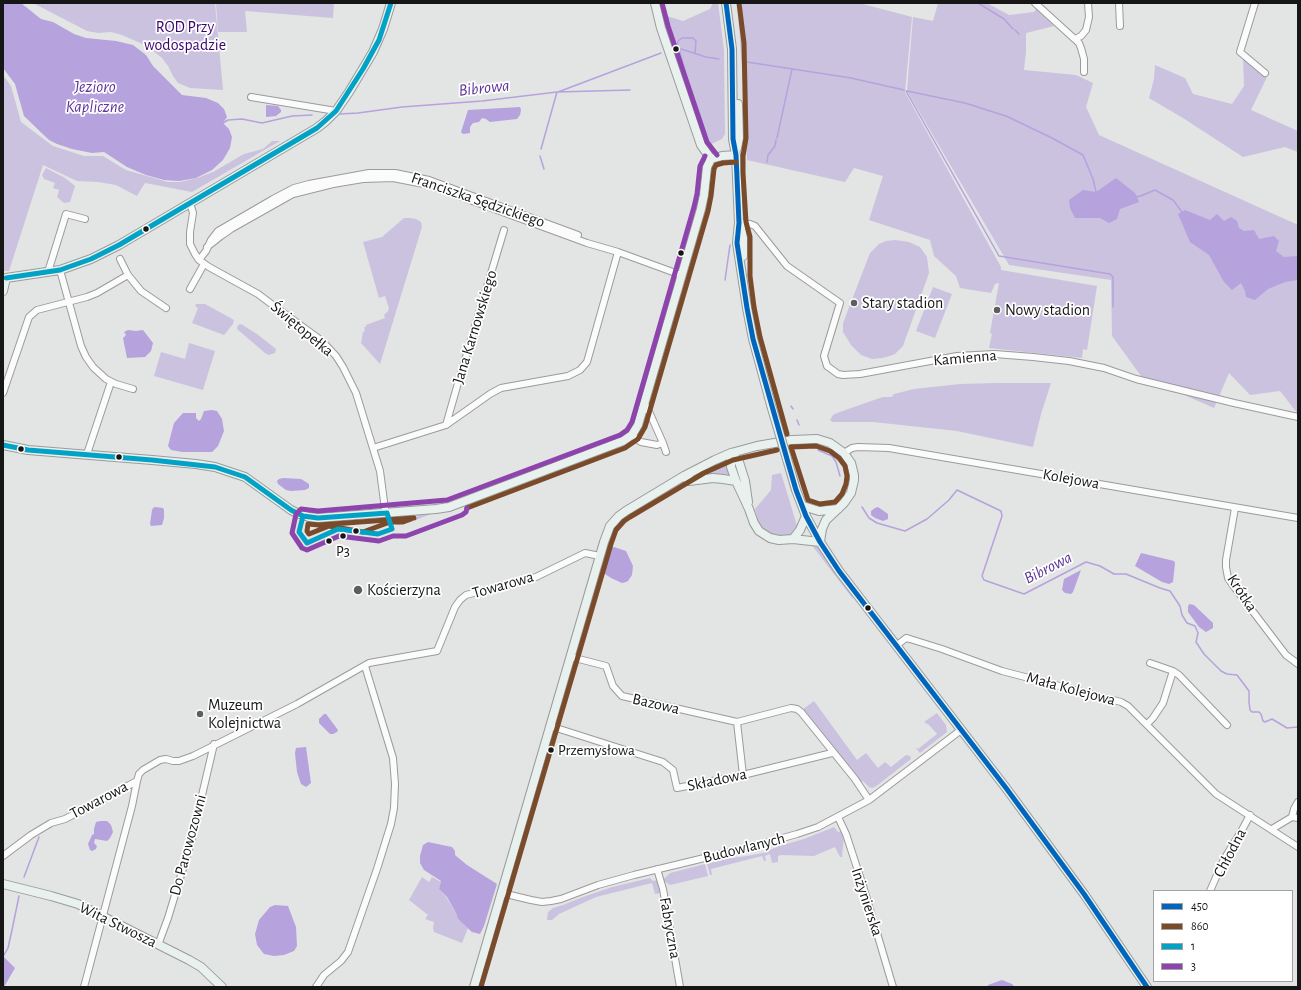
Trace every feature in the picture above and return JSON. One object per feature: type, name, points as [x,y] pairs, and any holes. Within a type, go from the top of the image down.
[{"type":"main road","points":[[3,292],[5,278],[60,270],[91,259],[119,245],[317,128],[336,111],[373,52],[383,29],[391,3]]},
{"type":"main road","points":[[655,3],[661,28],[701,145],[711,160]]},
{"type":"main road","points":[[726,3],[732,49],[733,139],[736,155],[740,223],[744,238],[743,276],[747,308],[753,339],[787,459],[806,516],[820,542],[839,571],[1006,788],[1084,894],[1147,987]]},
{"type":"main road","points":[[732,3],[737,43],[739,138],[736,155]]},
{"type":"main road","points":[[3,445],[28,450],[190,463],[215,467],[245,477],[291,510],[309,517],[318,518],[449,507],[623,441],[636,431],[704,195],[708,167],[711,160],[722,156],[736,155]]},
{"type":"main road","points":[[474,987],[570,657],[610,526],[619,516],[684,476],[715,460],[731,453],[774,443],[807,439],[825,441],[834,445],[844,453],[853,470],[854,480],[848,498],[826,520],[822,529],[820,542]]},
{"type":"main road","points":[[731,453],[731,468],[754,523],[759,531],[770,538],[779,540],[794,539],[820,542]]},
{"type":"main road","points":[[731,453],[739,462],[745,481],[749,509]]},
{"type":"main road","points":[[684,476],[689,480],[713,478],[736,481]]},
{"type":"main road","points":[[802,506],[819,511],[838,509]]},
{"type":"main road","points":[[794,539],[806,516]]},
{"type":"main road","name":"Wita Stwosza","points":[[3,884],[66,900],[103,916],[201,967],[222,987]]},
{"type":"street","points":[[1035,3],[1075,40],[1081,48],[1084,59],[1084,72]]},
{"type":"street","points":[[1075,40],[1086,30],[1089,17],[1088,3]]},
{"type":"street","points":[[1119,3],[1120,26]]},
{"type":"street","points":[[1255,3],[1240,52],[1265,73]]},
{"type":"street","points":[[251,97],[336,111]]},
{"type":"street","name":"Franciszka Sędzickiego","points":[[190,288],[207,248],[231,229],[293,194],[333,184],[376,178],[404,180],[429,185],[587,243],[599,245],[681,275]]},
{"type":"street","points":[[190,203],[193,213],[190,244],[195,254],[202,262]]},
{"type":"street","points":[[48,272],[66,214],[85,219]]},
{"type":"street","name":"Kamienna","points":[[740,223],[755,226],[771,248],[787,266],[840,303],[824,356],[827,366],[838,374],[860,374],[957,356],[995,354],[1033,357],[1069,361],[1104,368],[1136,379],[1298,417]]},
{"type":"street","name":"Jana Karnowskiego","points":[[446,425],[504,230]]},
{"type":"street","points":[[373,448],[446,425],[501,388],[568,376],[580,370],[587,362],[618,252]]},
{"type":"street","points":[[120,259],[128,275],[141,291],[166,308]]},
{"type":"street","name":"Świętopełka","points":[[202,262],[258,294],[322,341],[329,348],[353,384],[380,471],[385,509],[387,513]]},
{"type":"street","points":[[60,270],[81,346],[86,357],[106,379],[133,389]]},
{"type":"street","points":[[3,393],[29,317],[37,310],[97,293],[128,275]]},
{"type":"street","points":[[87,454],[111,382]]},
{"type":"street","points":[[644,405],[647,407],[666,452]]},
{"type":"street","points":[[632,435],[639,441],[657,446],[663,443]]},
{"type":"street","name":"Kolejowa","points":[[844,453],[852,448],[858,447],[889,448],[1298,518]]},
{"type":"street","name":"Krótka","points":[[1235,508],[1226,560],[1228,578],[1286,655],[1298,664]]},
{"type":"street","name":"Towarowa","points":[[3,856],[31,835],[51,823],[65,819],[137,781],[139,774],[143,770],[160,760],[166,759],[179,761],[193,756],[214,744],[297,704],[365,666],[375,662],[437,651],[455,607],[460,600],[468,594],[536,577],[585,553],[600,556]]},
{"type":"street","name":"Mała Kolejowa","points":[[896,646],[906,638],[910,638],[1002,671],[1121,702],[1128,706],[1147,724],[1216,794],[1298,847]]},
{"type":"street","name":"Bazowa","points":[[570,657],[606,666],[614,686],[622,696],[737,722],[791,708],[797,709],[860,786],[869,800]]},
{"type":"street","points":[[1150,663],[1173,671],[1179,675],[1227,725]]},
{"type":"street","points":[[316,987],[324,975],[345,957],[350,948],[377,869],[391,824],[394,808],[395,784],[393,758],[365,666]]},
{"type":"street","points":[[1147,724],[1163,703],[1173,671]]},
{"type":"street","points":[[737,722],[743,775]]},
{"type":"street","name":"Składowa","points":[[550,726],[663,762],[673,770],[677,788],[743,775],[832,753]]},
{"type":"street","name":"Budowlanych","points":[[502,892],[542,902],[561,899],[598,885],[797,834],[818,827],[869,800],[961,730]]},
{"type":"street","name":"Do Parowozowni","points":[[158,945],[168,918],[191,842],[214,744]]},
{"type":"street","points":[[84,987],[132,806],[137,781]]},
{"type":"street","points":[[1272,829],[1295,818],[1294,809],[1298,802]]},
{"type":"street","name":"Chłodna","points":[[1210,890],[1224,859],[1250,816]]},
{"type":"street","name":"Inżynierska","points":[[838,817],[846,834],[863,886],[893,987]]},
{"type":"street","name":"Fabryczna","points":[[657,869],[663,889],[680,987]]},
{"type":"green space","name":"ROD Przy wodospadzie","points":[[33,3],[215,3],[223,90],[190,88],[178,83],[162,58],[147,46],[111,32],[98,33],[87,31]]},
{"type":"green space","points":[[216,3],[334,3],[333,18],[245,11],[247,32],[218,32]]},
{"type":"green space","points":[[713,3],[718,3],[724,50],[725,134],[722,139],[709,145],[665,19],[667,16],[683,21],[710,9]]},
{"type":"green space","points":[[737,3],[859,3],[912,17],[905,92],[1001,267],[1001,270],[1097,286],[1087,350],[1083,349],[1082,358],[989,348],[992,334],[990,333],[999,283],[995,284],[991,293],[960,288],[956,276],[934,256],[930,240],[869,220],[883,176],[854,168],[845,182],[747,160]]},
{"type":"green space","points":[[938,3],[987,3],[1009,15],[1034,12],[1036,9],[1054,26],[1026,33],[1024,70],[1076,75],[1093,83],[1086,107],[1099,135],[1298,225],[1298,414],[1280,391],[1250,395],[1229,373],[1214,408],[1141,376],[1112,336],[1111,280],[1009,265],[907,91],[913,17],[933,21]]},
{"type":"green space","points":[[1243,58],[1267,77],[1251,110],[1298,131],[1298,152],[1285,147],[1243,157],[1149,98],[1154,79],[1155,65],[1185,78],[1193,94],[1232,104],[1244,86]]},
{"type":"green space","points":[[3,75],[11,86],[21,122],[53,146],[84,156],[103,156],[126,170],[168,182],[180,182],[197,178],[213,172],[244,154],[263,149],[272,141],[280,141],[192,192],[145,183],[137,196],[116,185],[77,181],[43,165],[9,271],[3,271]]},
{"type":"green space","points":[[46,168],[65,178],[75,186],[70,202],[64,203],[57,197],[59,190],[53,188],[55,183],[44,179],[42,175]]},
{"type":"green space","points":[[404,218],[416,219],[421,222],[422,227],[380,364],[361,343],[363,332],[365,331],[364,327],[385,318],[384,315],[389,308],[385,296],[379,298],[363,242],[382,237]]},
{"type":"green space","points":[[895,240],[909,242],[920,247],[927,257],[929,273],[903,346],[895,354],[872,359],[861,355],[851,345],[843,332],[843,323],[870,253],[879,244],[886,241]]},
{"type":"green space","points":[[933,287],[952,294],[935,338],[916,331]]},
{"type":"green space","points":[[196,304],[205,304],[234,320],[233,324],[224,335],[192,323],[198,308],[195,306]]},
{"type":"green space","points":[[241,324],[276,349],[275,353],[269,355],[265,353],[237,329],[238,325]]},
{"type":"green space","points":[[189,343],[215,351],[203,390],[154,376],[161,352],[185,359]]},
{"type":"green space","points":[[1051,383],[1041,414],[1033,447],[957,431],[873,422],[832,422],[830,420],[833,415],[837,413],[883,397],[892,397],[894,394],[914,389],[960,384]]},
{"type":"green space","points":[[727,459],[734,480],[692,478],[692,475]]},
{"type":"green space","points":[[781,473],[798,529],[793,534],[785,536],[771,534],[764,529],[759,523],[755,509],[771,490],[772,475]]},
{"type":"green space","points":[[431,513],[416,520],[417,516],[415,515],[403,519],[400,525],[397,525],[395,521],[396,517],[399,515]]},
{"type":"green space","points":[[811,544],[819,548],[852,595],[853,599]]},
{"type":"green space","points":[[814,701],[857,760],[866,753],[878,768],[885,762],[891,767],[906,755],[910,756],[911,759],[875,787],[869,787],[863,781],[860,782],[802,710]]},
{"type":"green space","points":[[937,713],[946,725],[947,732],[920,753],[915,747],[918,749],[937,734],[924,722]]},
{"type":"green space","points":[[834,827],[838,832],[842,831],[844,837],[842,857],[840,857],[835,847],[814,856],[781,855],[778,856],[778,862],[772,863],[770,854],[765,856],[766,861],[764,861],[762,856],[711,869],[712,875],[710,875],[707,864],[725,859],[763,853]]},
{"type":"green space","points":[[705,864],[708,876],[670,885],[663,879],[670,873]]},
{"type":"green space","points":[[422,877],[429,882],[432,877],[441,882],[439,889],[446,897],[458,919],[468,928],[462,943],[434,932],[434,922],[425,919],[428,915],[409,900]]},
{"type":"green space","points":[[650,878],[653,881],[657,880],[660,893],[655,894],[652,883],[596,897],[559,914],[552,920],[547,920],[548,912],[553,908],[612,887]]},
{"type":"water","name":"Jezioro Kapliczne","points":[[3,3],[21,3],[41,19],[53,22],[74,34],[86,38],[116,41],[133,45],[146,55],[153,66],[182,95],[206,98],[218,103],[224,109],[227,117],[223,123],[229,129],[232,137],[230,148],[223,160],[212,170],[196,178],[179,181],[164,180],[146,175],[127,167],[104,152],[92,153],[72,149],[49,140],[24,116],[15,84],[3,68]]},
{"type":"water","points":[[266,105],[278,106],[281,112],[276,116],[266,117]]},
{"type":"water","points":[[520,107],[520,115],[517,119],[490,122],[482,118],[479,122],[473,123],[470,127],[470,133],[463,134],[461,132],[468,110]]},
{"type":"water","points":[[1116,178],[1135,193],[1139,202],[1120,209],[1117,219],[1109,223],[1100,218],[1075,218],[1070,208],[1069,200],[1083,190],[1096,192]]},
{"type":"water","points":[[1185,210],[1210,220],[1217,214],[1224,221],[1231,217],[1237,221],[1239,228],[1244,231],[1254,230],[1259,239],[1274,236],[1279,241],[1276,251],[1284,257],[1298,256],[1298,280],[1285,282],[1268,289],[1255,300],[1246,297],[1241,283],[1232,290],[1224,282],[1209,255],[1190,242],[1178,214]]},
{"type":"water","points":[[128,330],[143,330],[153,343],[151,351],[145,357],[127,358],[123,338],[126,335],[124,332]]},
{"type":"water","points":[[204,411],[217,411],[222,419],[224,431],[218,446],[212,452],[182,452],[171,450],[168,446],[174,423],[183,413],[196,413],[196,418],[199,421]]},
{"type":"water","points":[[283,478],[301,479],[309,484],[309,488],[305,490],[286,490],[278,484],[277,481]]},
{"type":"water","points":[[155,507],[163,508],[164,518],[162,525],[151,526],[152,510]]},
{"type":"water","points":[[878,507],[888,514],[888,519],[883,521],[871,515],[871,511]]},
{"type":"water","points":[[614,547],[626,551],[633,566],[632,575],[626,582],[622,583],[611,578],[605,574],[603,570],[610,548]]},
{"type":"water","points":[[1141,553],[1174,561],[1173,582],[1169,584],[1162,582],[1135,566]]},
{"type":"water","points":[[1081,570],[1073,592],[1071,594],[1065,593],[1062,590],[1064,579]]},
{"type":"water","points":[[1189,604],[1194,605],[1213,623],[1213,628],[1206,632],[1199,627],[1188,612]]},
{"type":"water","points":[[326,714],[338,730],[337,732],[330,734],[319,723],[319,719]]},
{"type":"water","points":[[306,747],[311,783],[306,787],[301,784],[297,772],[295,753],[296,748]]},
{"type":"water","points":[[107,821],[111,825],[113,832],[107,841],[95,839],[94,843],[97,846],[96,849],[92,851],[90,850],[88,844],[92,835],[94,834],[96,822]]},
{"type":"water","points":[[428,842],[452,847],[455,851],[455,855],[467,865],[497,884],[484,926],[480,934],[472,932],[458,919],[447,897],[439,889],[441,881],[424,870],[420,863],[423,845]]},
{"type":"water","points":[[275,905],[288,906],[296,927],[297,946],[294,951],[284,955],[274,956],[264,954],[257,945],[255,934],[259,920],[270,907]]},
{"type":"water","points":[[3,956],[15,968],[4,987],[3,987]]},
{"type":"water","points":[[1002,980],[1012,984],[1015,987],[987,987],[988,985]]},
{"type":"waterway","points":[[978,3],[1004,19],[1013,29]]},
{"type":"waterway","points":[[1015,30],[1019,34]]},
{"type":"waterway","points":[[677,48],[678,41],[682,38],[693,38],[696,41],[695,54]]},
{"type":"waterway","points":[[675,47],[706,57],[719,59]]},
{"type":"waterway","points":[[679,48],[685,72]]},
{"type":"waterway","points":[[558,92],[661,53]]},
{"type":"waterway","points":[[747,62],[851,78],[904,90]]},
{"type":"waterway","points":[[777,138],[792,69]]},
{"type":"waterway","name":"Bibrowa","points":[[340,114],[402,107],[482,101],[557,92],[630,90]]},
{"type":"waterway","points":[[906,91],[999,256],[1110,274],[1113,277],[1113,307]]},
{"type":"waterway","points":[[907,91],[965,103],[1006,116],[1052,138],[1083,155],[1097,192]]},
{"type":"waterway","points":[[541,149],[557,92]]},
{"type":"waterway","name":"Bibrowa","points":[[223,123],[228,120],[242,119],[262,123],[292,116],[312,115]]},
{"type":"waterway","points":[[767,162],[768,155],[775,146],[776,140]]},
{"type":"waterway","points":[[540,156],[544,169]]},
{"type":"waterway","points":[[1135,195],[1138,197],[1155,190],[1173,200],[1182,212]]},
{"type":"waterway","points":[[725,280],[730,245]]},
{"type":"waterway","name":"Bibrowa","points":[[797,420],[799,425]]},
{"type":"waterway","name":"Bibrowa","points":[[818,450],[832,456],[836,462],[840,476]]},
{"type":"waterway","name":"Bibrowa","points":[[862,507],[869,518],[877,523],[905,531],[927,519],[949,500],[957,490],[1001,511],[1002,516],[982,576],[984,580],[1024,594],[1086,562],[1100,566],[1114,574],[1126,574],[1170,591],[1180,606],[1182,615],[1187,623],[1195,626],[1198,633],[1196,642],[1204,654],[1221,671],[1227,674],[1237,675],[1249,691],[1250,710],[1252,712],[1259,712],[1263,721],[1265,722],[1272,719],[1287,728],[1298,727]]},
{"type":"waterway","points":[[24,877],[39,837]]},
{"type":"waterway","points":[[4,955],[8,948],[19,896]]},
{"type":"transit line","name":"1","points":[[6,278],[60,270],[91,259],[119,245],[317,128],[336,111],[363,69],[379,40],[391,3]]},
{"type":"transit line","name":"3","points":[[662,3],[668,26],[707,142],[717,155]]},
{"type":"transit line","name":"450","points":[[726,3],[732,49],[733,139],[736,155],[739,223],[737,243],[747,308],[753,339],[787,459],[796,490],[806,516],[820,542],[839,571],[1006,788],[1084,894],[1147,987]]},
{"type":"transit line","name":"860","points":[[739,3],[744,43],[746,138],[743,156],[743,173],[746,222],[750,237],[750,276],[760,337],[787,434]]},
{"type":"transit line","name":"3","points":[[467,508],[466,512],[462,515],[406,536],[393,536],[379,541],[339,536],[307,550],[302,548],[292,533],[296,514],[301,509],[318,511],[447,500],[620,435],[627,430],[632,422],[694,207],[700,166],[705,156]]},
{"type":"transit line","name":"860","points":[[467,508],[625,448],[638,439],[645,427],[708,211],[714,169],[716,165],[736,162]]},
{"type":"transit line","name":"1","points":[[3,445],[28,450],[152,460],[215,467],[245,477],[291,510],[303,516]]},
{"type":"transit line","name":"860","points":[[816,446],[830,451],[839,458],[845,466],[847,476],[846,484],[842,494],[835,502],[820,504],[808,500],[791,447],[816,446]]},
{"type":"transit line","name":"860","points":[[481,987],[616,530],[630,517],[704,473],[733,460],[777,450]]},
{"type":"transit line","name":"1","points":[[387,513],[392,529],[378,534],[338,529],[307,543],[299,532],[303,516],[318,518],[387,513]]},
{"type":"transit line","name":"860","points":[[414,518],[403,522],[390,522],[363,532],[329,526],[309,534],[307,531],[308,524],[319,525],[414,518]]},
{"type":"place","name":"Stary stadion","points":[[854,303]]},
{"type":"place","name":"Nowy stadion","points":[[997,310]]},
{"type":"place","name":"P3","points":[[343,536]]},
{"type":"place","name":"Kościerzyna","points":[[358,590]]},
{"type":"place","name":"Muzeum Kolejnictwa","points":[[200,714]]},
{"type":"place","name":"Przemysłowa","points":[[551,750]]}]
